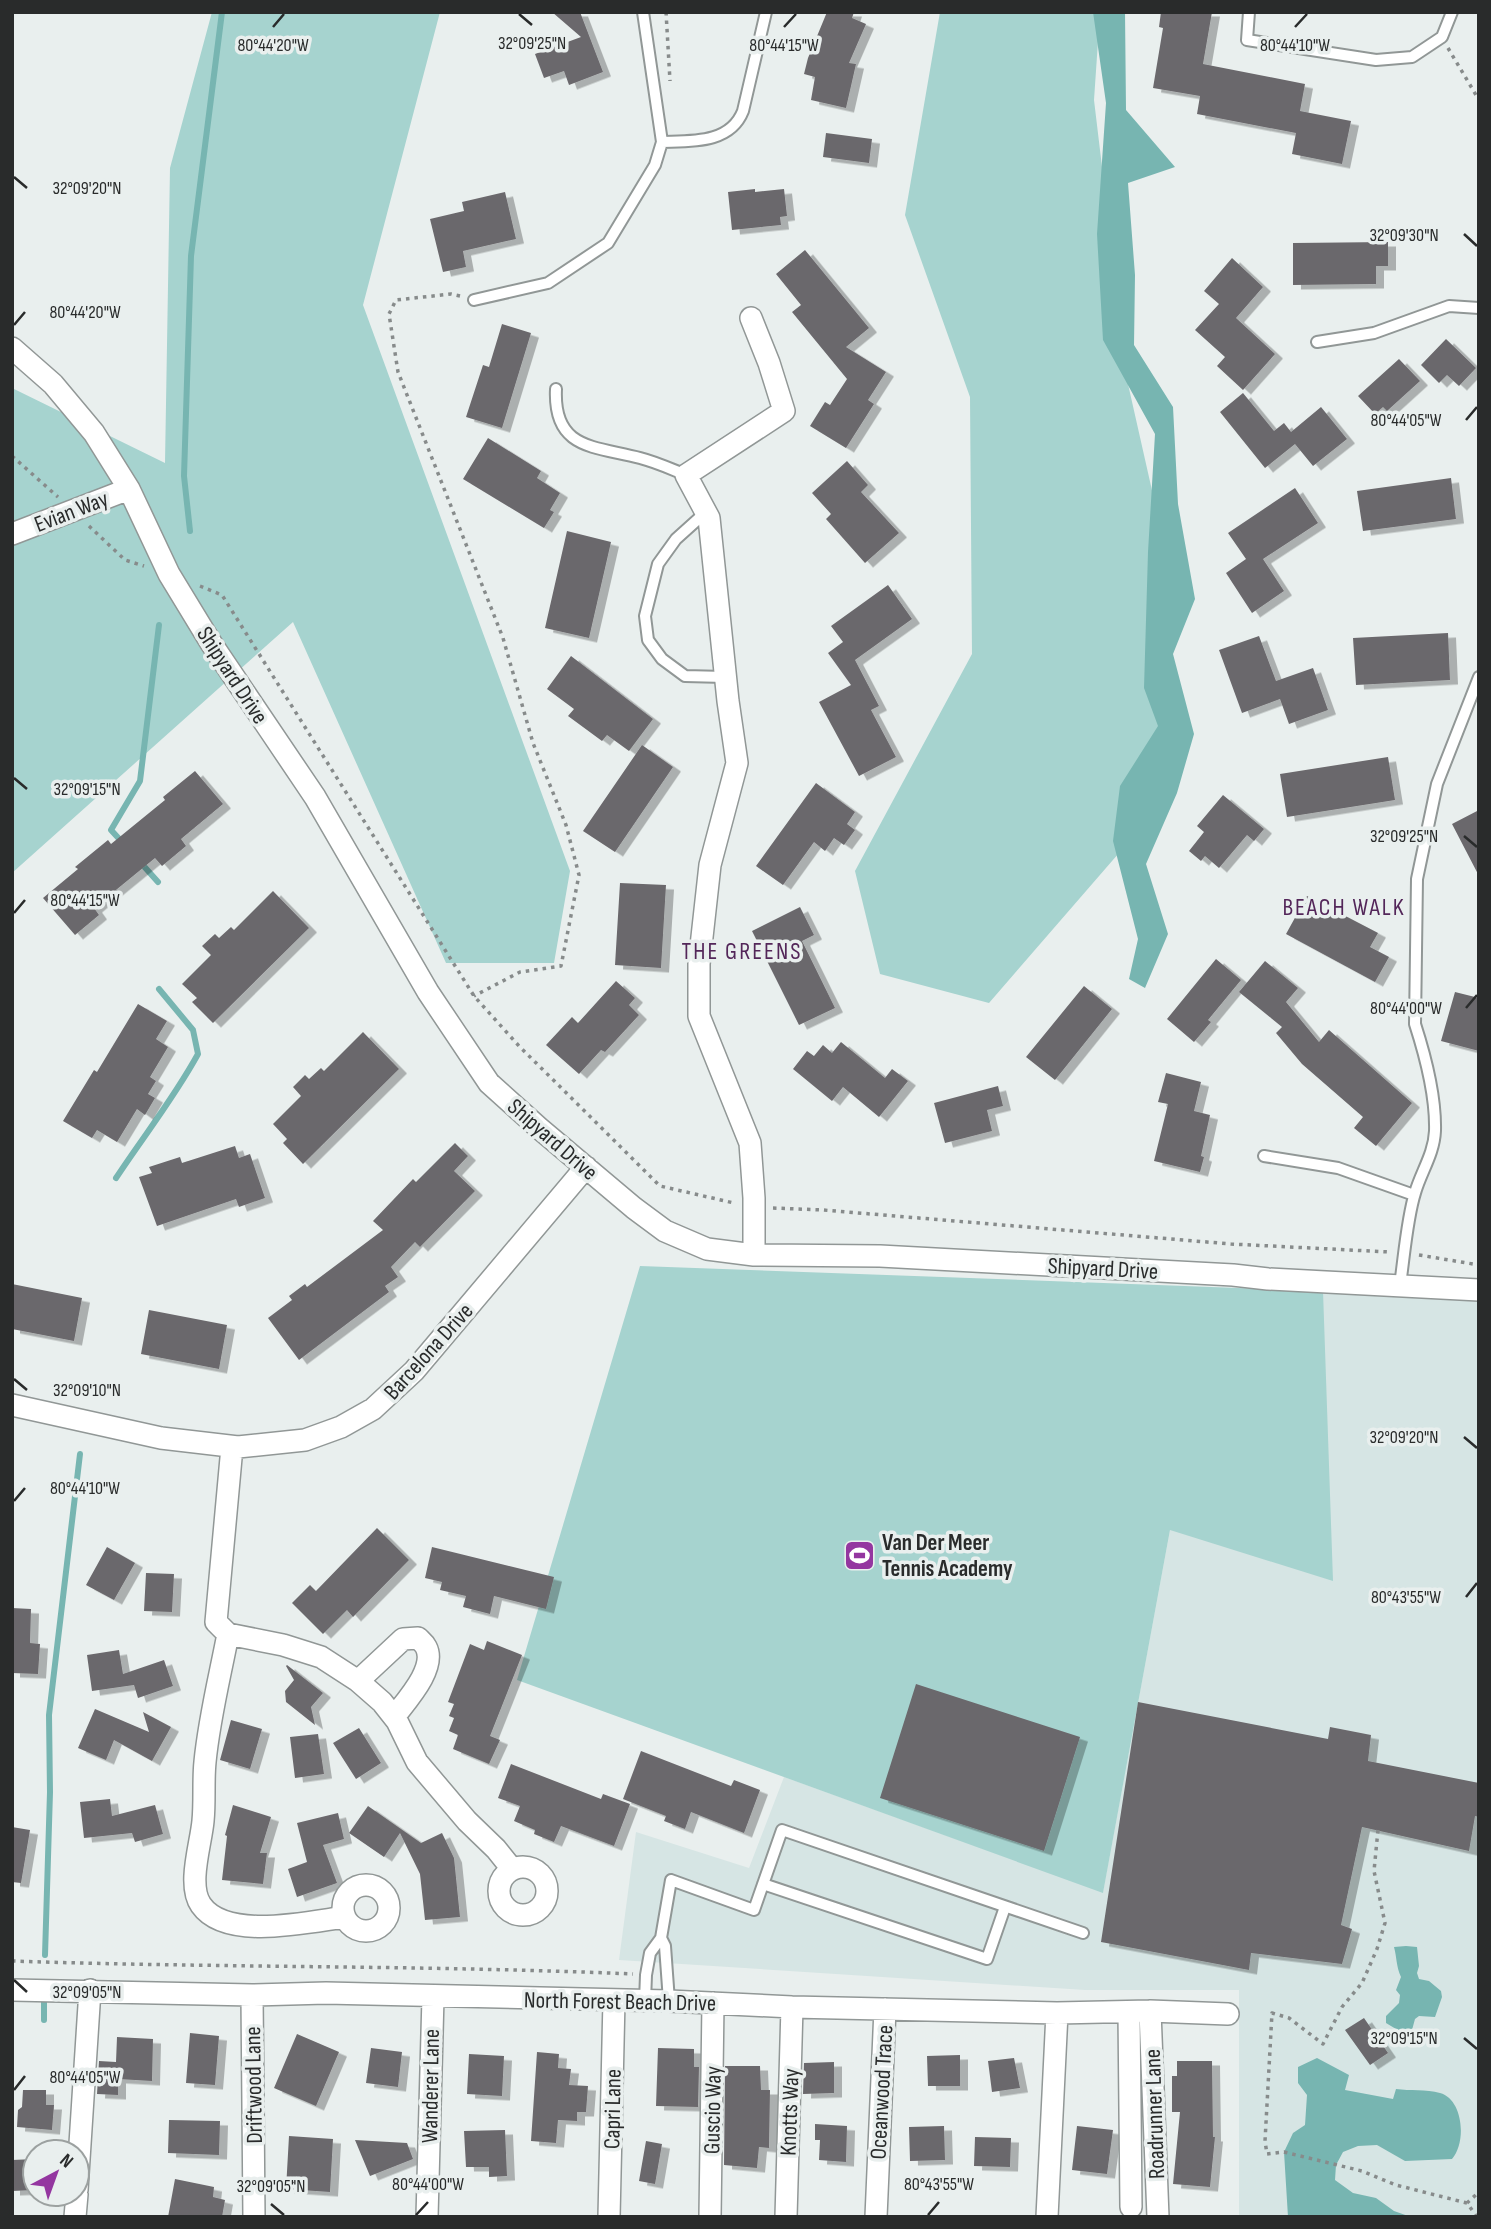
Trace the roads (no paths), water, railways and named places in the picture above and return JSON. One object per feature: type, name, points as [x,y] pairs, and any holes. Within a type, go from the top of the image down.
[{"type":"street","points":[[751,318],[784,411],[686,475],[709,518],[725,677],[737,763],[710,864],[699,964],[699,1016],[750,1143],[754,1255]]},
{"type":"street","name":"Shipyard Drive","points":[[12,348],[53,384],[94,433],[129,489],[169,574],[211,643],[315,797],[428,992],[489,1083],[634,1208],[665,1231],[707,1249],[754,1255],[880,1256],[1479,1290]]},
{"type":"street","name":"Evian Way","points":[[12,534],[129,489]]},
{"type":"street","name":"Barcelona Drive","points":[[12,1405],[161,1437],[232,1447],[305,1440],[341,1427],[373,1409],[414,1371],[586,1167]]},
{"type":"street","points":[[232,1447],[216,1622],[221,1630],[321,1657],[358,1682],[382,1702],[394,1717],[417,1762],[512,1869]]},
{"type":"street","points":[[228,1634],[205,1761],[203,1821],[195,1873],[195,1893],[202,1906],[221,1920],[257,1928],[345,1917]]},
{"type":"street","points":[[358,1682],[403,1639],[418,1638],[426,1647],[429,1659],[415,1689],[394,1717]]},
{"type":"street","name":"North Forest Beach Drive","points":[[12,1990],[253,1995],[326,1993],[669,2001],[792,2007],[1228,2014]]},
{"type":"street","points":[[80,2138],[90,1990]]},
{"type":"street","name":"Driftwood Lane","points":[[253,1995],[254,2217]]},
{"type":"street","name":"Wanderer Lane","points":[[427,2217],[433,1997]]},
{"type":"street","name":"Capri Lane","points":[[609,2217],[614,2000]]},
{"type":"street","name":"Guscio Way","points":[[710,2217],[713,2003]]},
{"type":"street","name":"Knotts Way","points":[[786,2217],[792,2007]]},
{"type":"street","name":"Oceanwood Trace","points":[[876,2217],[885,2009]]},
{"type":"street","points":[[1131,2207],[1140,2012]]},
{"type":"street","name":"Roadrunner Lane","points":[[1140,2012],[1158,2217]]},
{"type":"street","points":[[1047,2217],[1057,2013]]},
{"type":"lane","points":[[474,300],[548,283],[608,243],[655,165],[662,142],[643,12]]},
{"type":"lane","points":[[662,142],[706,140],[723,133],[737,122],[743,111],[766,12]]},
{"type":"lane","points":[[1249,12],[1247,40],[1376,60],[1412,57],[1442,37],[1452,12]]},
{"type":"lane","points":[[1317,342],[1374,332],[1448,306],[1479,308]]},
{"type":"lane","points":[[556,389],[556,415],[561,425],[575,439],[599,450],[639,458],[686,475]]},
{"type":"lane","points":[[706,512],[676,539],[659,564],[645,615],[648,640],[662,659],[685,676],[725,677]]},
{"type":"lane","points":[[1400,1285],[1414,1195],[1431,1155],[1435,1133],[1434,1105],[1415,1024],[1417,879],[1437,784],[1479,677]]},
{"type":"lane","points":[[1264,1156],[1338,1168],[1414,1195]]},
{"type":"lane","points":[[645,2001],[650,1953],[661,1938],[671,1880],[754,1910],[782,1830],[1083,1933]]},
{"type":"lane","points":[[763,1884],[986,1959],[1006,1906]]},
{"type":"lane","points":[[661,1938],[665,1946],[669,2001]]},
{"type":"waterway","points":[[190,531],[184,476],[191,256],[222,12]]},
{"type":"waterway","points":[[122,842],[111,830],[140,781],[159,625]]},
{"type":"waterway","points":[[141,863],[158,882]]},
{"type":"waterway","points":[[116,1178],[169,1102],[198,1054],[193,1030],[159,989]]},
{"type":"waterway","points":[[45,1955],[50,1792],[49,1715],[80,1454]]},
{"type":"waterway","points":[[44,2001],[44,2020]]},
{"type":"place","name":"Van Der Meer Tennis Academy","points":[[859,1555]]},
{"type":"district","name":"BEACH WALK","points":[[1344,907]]},
{"type":"district","name":"THE GREENS","points":[[742,951]]}]
